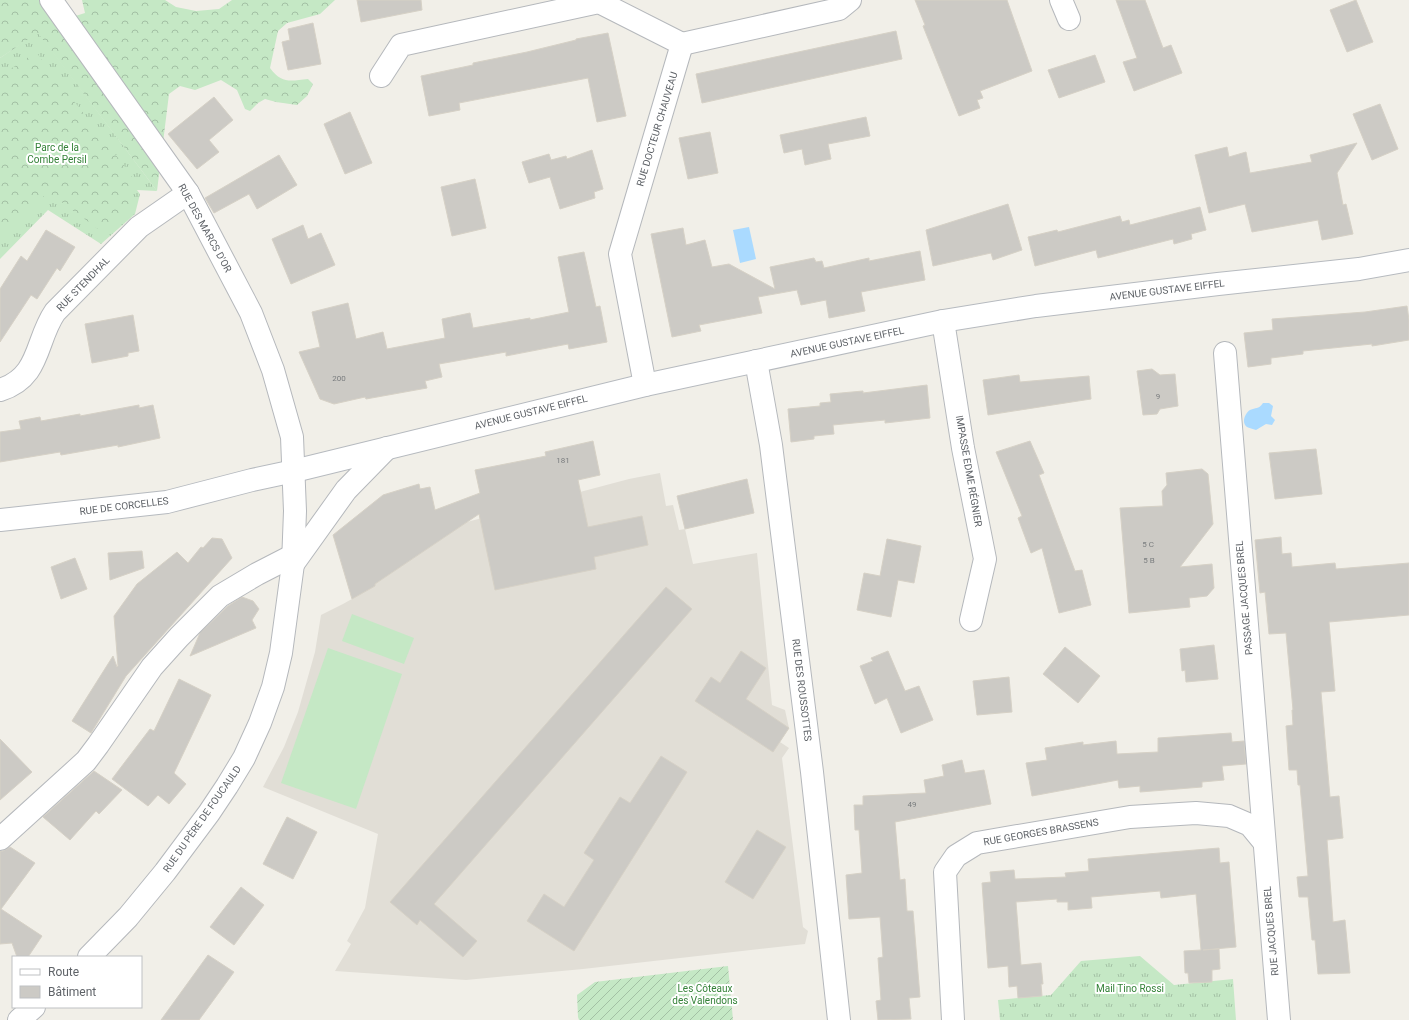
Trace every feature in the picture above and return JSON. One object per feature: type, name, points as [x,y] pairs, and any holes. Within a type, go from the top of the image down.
[{"type":"street","name":"RUE DES MARCS D'OR","points":[[51,0],[188,193],[251,312],[272,370],[292,437],[294,471]]},
{"type":"street","points":[[380,76],[401,44],[599,2],[682,44],[839,9],[850,0]]},
{"type":"street","name":"RUE DOCTEUR CHAUVEAU","points":[[645,385],[620,254],[682,44]]},
{"type":"street","name":"RUE STENDHAL","points":[[0,390],[9,387],[19,380],[34,362],[46,327],[55,312],[139,227],[188,193]]},
{"type":"street","name":"AVENUE GUSTAVE EIFFEL","points":[[294,471],[645,385],[943,321],[1036,306],[1226,283],[1359,269],[1409,260]]},
{"type":"street","name":"IMPASSE EDME RÉGNIER","points":[[943,321],[963,448],[985,559],[971,620]]},
{"type":"street","name":"PASSAGE JACQUES BREL","points":[[1225,353],[1264,842]]},
{"type":"street","name":"RUE DES ROUSSOTTES","points":[[756,361],[773,461],[812,772],[839,1020]]},
{"type":"street","name":"RUE DU PÈRE DE FOUCAULD","points":[[293,559],[346,490],[387,448]]},
{"type":"street","name":"RUE DU PÈRE DE FOUCAULD","points":[[90,956],[128,917],[165,872],[216,802],[244,758],[260,723],[273,687],[281,653],[293,559],[295,511],[294,471]]},
{"type":"street","name":"RUE DE CORCELLES","points":[[0,520],[167,502],[252,480],[294,471]]},
{"type":"street","points":[[0,839],[86,761],[152,667],[178,637],[220,596],[257,574],[293,559]]},
{"type":"street","name":"RUE GEORGES BRASSENS","points":[[953,1020],[945,872],[956,856],[977,843],[1130,817],[1196,814],[1229,816],[1250,825],[1264,842]]},
{"type":"street","name":"RUE JACQUES BREL","points":[[1264,842],[1279,1020]]},
{"type":"street","points":[[19,1020],[33,1008]]},
{"type":"shaded area","points":[[660,473],[666,506],[673,505],[679,530],[685,529],[693,564],[757,553],[772,705],[785,710],[789,728],[780,742],[789,748],[782,758],[803,927],[808,931],[805,944],[583,969],[466,980],[335,971],[351,944],[347,941],[365,908],[378,834],[263,787],[284,747],[298,712],[315,652],[321,615],[375,586],[375,584],[467,522],[629,479]]},
{"type":"green space","points":[[0,0],[39,0],[53,23],[85,13],[82,0],[165,0],[176,7],[196,11],[219,9],[232,0],[335,0],[320,14],[287,23],[278,31],[270,68],[278,77],[283,79],[291,81],[308,79],[313,84],[307,96],[297,105],[265,99],[258,103],[250,111],[245,109],[237,90],[221,80],[195,90],[180,86],[169,94],[157,191],[38,33],[0,58]]},
{"type":"green space","name":"Parc de la Combe Persil","points":[[38,32],[157,191],[137,190],[140,194],[135,214],[101,244],[48,210],[0,259],[0,58]]},
{"type":"green space","name":"Parc de la Combe Persil","points":[[36,52],[132,176],[130,206],[102,232],[48,192],[0,238],[0,76]]},
{"type":"green space","points":[[352,614],[414,638],[404,664],[342,641]]},
{"type":"green space","points":[[328,648],[402,674],[356,809],[281,783]]},
{"type":"green space","name":"Mail Tino Rossi","points":[[1140,956],[1174,985],[1233,979],[1236,1020],[1000,1020],[998,1000],[1051,995],[1081,961]]},
{"type":"green space","name":"Les Côteaux des Valendons","points":[[728,966],[733,1020],[579,1020],[577,995],[595,982]]},
{"type":"water","points":[[749,227],[756,259],[740,263],[733,230]]},
{"type":"water","points":[[1263,403],[1269,403],[1273,406],[1271,416],[1275,420],[1272,425],[1266,424],[1256,430],[1247,427],[1244,423],[1244,418],[1247,413],[1250,410],[1260,407]]},
{"type":"building","points":[[357,0],[421,0],[422,10],[361,22]]},
{"type":"building","points":[[915,0],[1007,0],[1032,71],[980,91],[983,98],[977,100],[980,108],[959,116],[923,26],[925,25]]},
{"type":"building","points":[[1116,0],[1145,0],[1163,48],[1171,45],[1182,73],[1134,91],[1123,62],[1137,58]]},
{"type":"building","points":[[1356,0],[1373,42],[1347,52],[1330,10]]},
{"type":"building","points":[[313,23],[321,64],[288,70],[282,42],[290,40],[288,29]]},
{"type":"building","points":[[896,31],[902,59],[702,103],[696,74]]},
{"type":"building","points":[[608,33],[626,116],[597,122],[588,78],[459,103],[460,110],[429,116],[421,76],[473,65],[473,63],[527,52],[576,39]]},
{"type":"building","points":[[1095,55],[1105,82],[1059,98],[1048,70]]},
{"type":"building","points":[[214,97],[233,120],[209,140],[219,152],[197,169],[168,134]]},
{"type":"building","points":[[1380,104],[1398,149],[1372,160],[1353,114]]},
{"type":"building","points":[[350,112],[372,163],[345,174],[324,124]]},
{"type":"building","points":[[866,117],[870,136],[828,144],[831,159],[805,165],[802,149],[784,153],[780,135]]},
{"type":"building","points":[[710,132],[718,173],[688,179],[679,138]]},
{"type":"building","points":[[1357,143],[1337,173],[1343,205],[1346,204],[1353,234],[1322,240],[1318,220],[1252,232],[1245,204],[1209,213],[1195,155],[1227,147],[1229,157],[1246,152],[1250,173],[1312,162],[1310,155]]},
{"type":"building","points":[[592,150],[603,189],[594,192],[595,198],[560,209],[550,177],[529,183],[522,162],[549,154],[551,160],[566,156],[567,159]]},
{"type":"building","points":[[279,155],[297,185],[257,209],[249,194],[214,213],[205,198]]},
{"type":"building","points":[[475,179],[486,228],[452,236],[441,187]]},
{"type":"building","points":[[1008,204],[1022,250],[993,260],[991,253],[933,266],[926,230]]},
{"type":"building","points":[[1200,207],[1206,230],[1191,234],[1192,239],[1174,244],[1173,239],[1098,258],[1096,250],[1035,266],[1028,237],[1057,230],[1058,232],[1120,216],[1122,222],[1129,220],[1130,225]]},
{"type":"building","points":[[303,225],[308,239],[321,233],[335,265],[291,284],[272,239]]},
{"type":"building","points":[[683,228],[686,245],[705,240],[712,267],[729,264],[775,289],[770,267],[814,258],[816,262],[822,261],[824,268],[869,258],[869,261],[920,251],[925,280],[861,292],[865,311],[829,318],[826,300],[801,305],[797,290],[758,297],[762,313],[699,325],[701,331],[672,337],[651,234]]},
{"type":"building","points":[[46,230],[75,247],[60,271],[57,268],[37,299],[31,295],[0,342],[0,289],[21,256],[27,261]]},
{"type":"building","points":[[584,252],[596,307],[600,306],[607,342],[569,349],[568,344],[506,356],[506,352],[439,364],[442,377],[425,381],[427,388],[366,399],[365,397],[334,404],[320,399],[299,352],[320,347],[312,312],[348,303],[356,339],[383,332],[387,349],[445,338],[442,319],[470,313],[473,328],[530,318],[530,320],[569,312],[558,257]]},
{"type":"building","points":[[1407,306],[1409,340],[1372,346],[1372,344],[1303,351],[1303,354],[1271,358],[1271,364],[1248,367],[1244,333],[1273,330],[1272,319],[1365,312]]},
{"type":"building","points":[[133,315],[139,351],[128,353],[128,356],[92,363],[85,324]]},
{"type":"building","points":[[1152,369],[1160,375],[1175,374],[1178,406],[1160,409],[1157,414],[1143,415],[1137,371]]},
{"type":"building","points":[[1019,375],[1020,382],[1089,376],[1091,399],[988,415],[983,380]]},
{"type":"building","points":[[927,385],[930,418],[885,423],[885,420],[833,425],[834,434],[814,436],[814,439],[791,442],[788,409],[820,406],[820,403],[831,402],[830,394],[863,391],[863,393]]},
{"type":"building","points":[[139,405],[139,408],[153,405],[160,438],[118,447],[118,445],[61,455],[60,452],[0,462],[0,432],[21,429],[19,421],[40,417],[41,421],[80,414],[80,416]]},
{"type":"building","points":[[593,441],[600,475],[578,480],[588,527],[642,516],[648,545],[594,557],[596,569],[495,590],[479,514],[375,584],[375,586],[352,599],[333,535],[383,495],[419,484],[420,489],[430,487],[435,510],[480,493],[475,470],[546,456],[545,452]]},
{"type":"building","points":[[1030,441],[1044,473],[1039,475],[1075,571],[1082,570],[1091,605],[1059,613],[1042,548],[1031,553],[1018,518],[1022,516],[996,452]]},
{"type":"building","points":[[1316,449],[1322,494],[1275,499],[1269,453]]},
{"type":"building","points":[[1202,469],[1208,474],[1213,524],[1180,567],[1212,564],[1214,588],[1207,596],[1189,598],[1190,607],[1129,613],[1120,508],[1163,506],[1162,491],[1167,485],[1166,473]]},
{"type":"building","points":[[747,479],[754,513],[685,529],[677,496]]},
{"type":"building","points":[[1281,537],[1282,554],[1291,553],[1292,567],[1335,563],[1336,569],[1409,563],[1409,615],[1329,622],[1335,691],[1321,692],[1330,797],[1339,796],[1343,838],[1327,840],[1333,922],[1345,920],[1350,973],[1318,974],[1315,940],[1312,940],[1308,897],[1299,897],[1297,877],[1308,876],[1300,785],[1298,785],[1297,770],[1289,770],[1286,726],[1293,725],[1293,710],[1286,633],[1269,634],[1265,592],[1260,593],[1255,540]]},
{"type":"building","points":[[212,538],[222,539],[232,558],[126,676],[91,733],[72,721],[113,656],[117,667],[118,666],[114,616],[137,584],[177,552],[188,563],[201,547],[203,548]]},
{"type":"building","points":[[887,539],[921,546],[914,583],[898,580],[891,617],[857,610],[864,573],[880,576]]},
{"type":"building","points":[[142,551],[144,568],[110,580],[108,553]]},
{"type":"building","points":[[75,558],[87,589],[61,599],[51,567]]},
{"type":"building","points":[[666,587],[692,609],[434,904],[477,941],[463,957],[420,920],[417,925],[390,902]]},
{"type":"building","points":[[242,597],[253,601],[259,609],[252,620],[256,628],[190,656],[200,633],[228,606]]},
{"type":"building","points":[[1214,645],[1218,679],[1186,682],[1185,670],[1182,671],[1180,649]]},
{"type":"building","points":[[1065,647],[1100,676],[1078,703],[1043,674]]},
{"type":"building","points":[[741,651],[766,668],[746,699],[789,728],[773,752],[695,701],[711,677],[720,683]]},
{"type":"building","points":[[888,651],[905,691],[919,686],[933,720],[901,733],[887,698],[875,704],[860,666],[873,661],[871,658]]},
{"type":"building","points":[[1009,677],[1012,712],[977,715],[973,681]]},
{"type":"building","points":[[179,679],[211,695],[174,773],[186,784],[169,804],[158,795],[148,806],[112,779],[150,729],[154,731]]},
{"type":"building","points":[[1231,733],[1232,742],[1244,741],[1246,764],[1222,766],[1224,780],[1202,782],[1202,787],[1140,792],[1140,786],[1119,788],[1118,780],[1032,796],[1026,763],[1047,760],[1045,748],[1083,742],[1083,745],[1116,741],[1117,754],[1158,752],[1158,738]]},
{"type":"building","points":[[0,739],[32,772],[0,800]]},
{"type":"building","points":[[661,756],[687,772],[574,951],[527,921],[544,894],[564,907],[594,860],[584,853],[620,797],[630,803]]},
{"type":"building","points":[[962,760],[965,773],[984,770],[991,804],[895,822],[900,880],[905,879],[907,911],[913,911],[920,997],[909,998],[911,1019],[878,1020],[876,1001],[881,1000],[878,958],[883,957],[880,917],[849,919],[846,875],[862,873],[859,830],[855,830],[854,805],[863,805],[863,796],[926,793],[924,780],[944,776],[942,765]]},
{"type":"building","points":[[94,771],[122,790],[99,814],[96,811],[70,840],[43,817]]},
{"type":"building","points":[[287,817],[317,832],[293,879],[263,864]]},
{"type":"building","points":[[757,830],[786,847],[753,899],[725,882]]},
{"type":"building","points":[[10,847],[35,863],[1,909],[42,936],[29,956],[17,956],[12,943],[0,944],[0,851]]},
{"type":"building","points":[[1219,848],[1220,863],[1229,862],[1236,947],[1203,950],[1219,949],[1220,969],[1212,970],[1212,982],[1189,983],[1188,973],[1185,973],[1184,951],[1201,950],[1196,894],[1161,898],[1160,891],[1091,897],[1092,908],[1068,910],[1068,902],[1057,902],[1057,899],[1016,902],[1021,965],[1041,963],[1043,984],[1041,984],[1042,996],[1018,998],[1017,986],[1009,987],[1008,966],[988,968],[982,883],[991,882],[990,872],[1014,870],[1015,879],[1066,877],[1065,873],[1089,871],[1088,859]]},
{"type":"building","points":[[241,887],[264,905],[234,945],[210,927]]},
{"type":"building","points":[[208,955],[234,972],[199,1020],[161,1020]]}]
